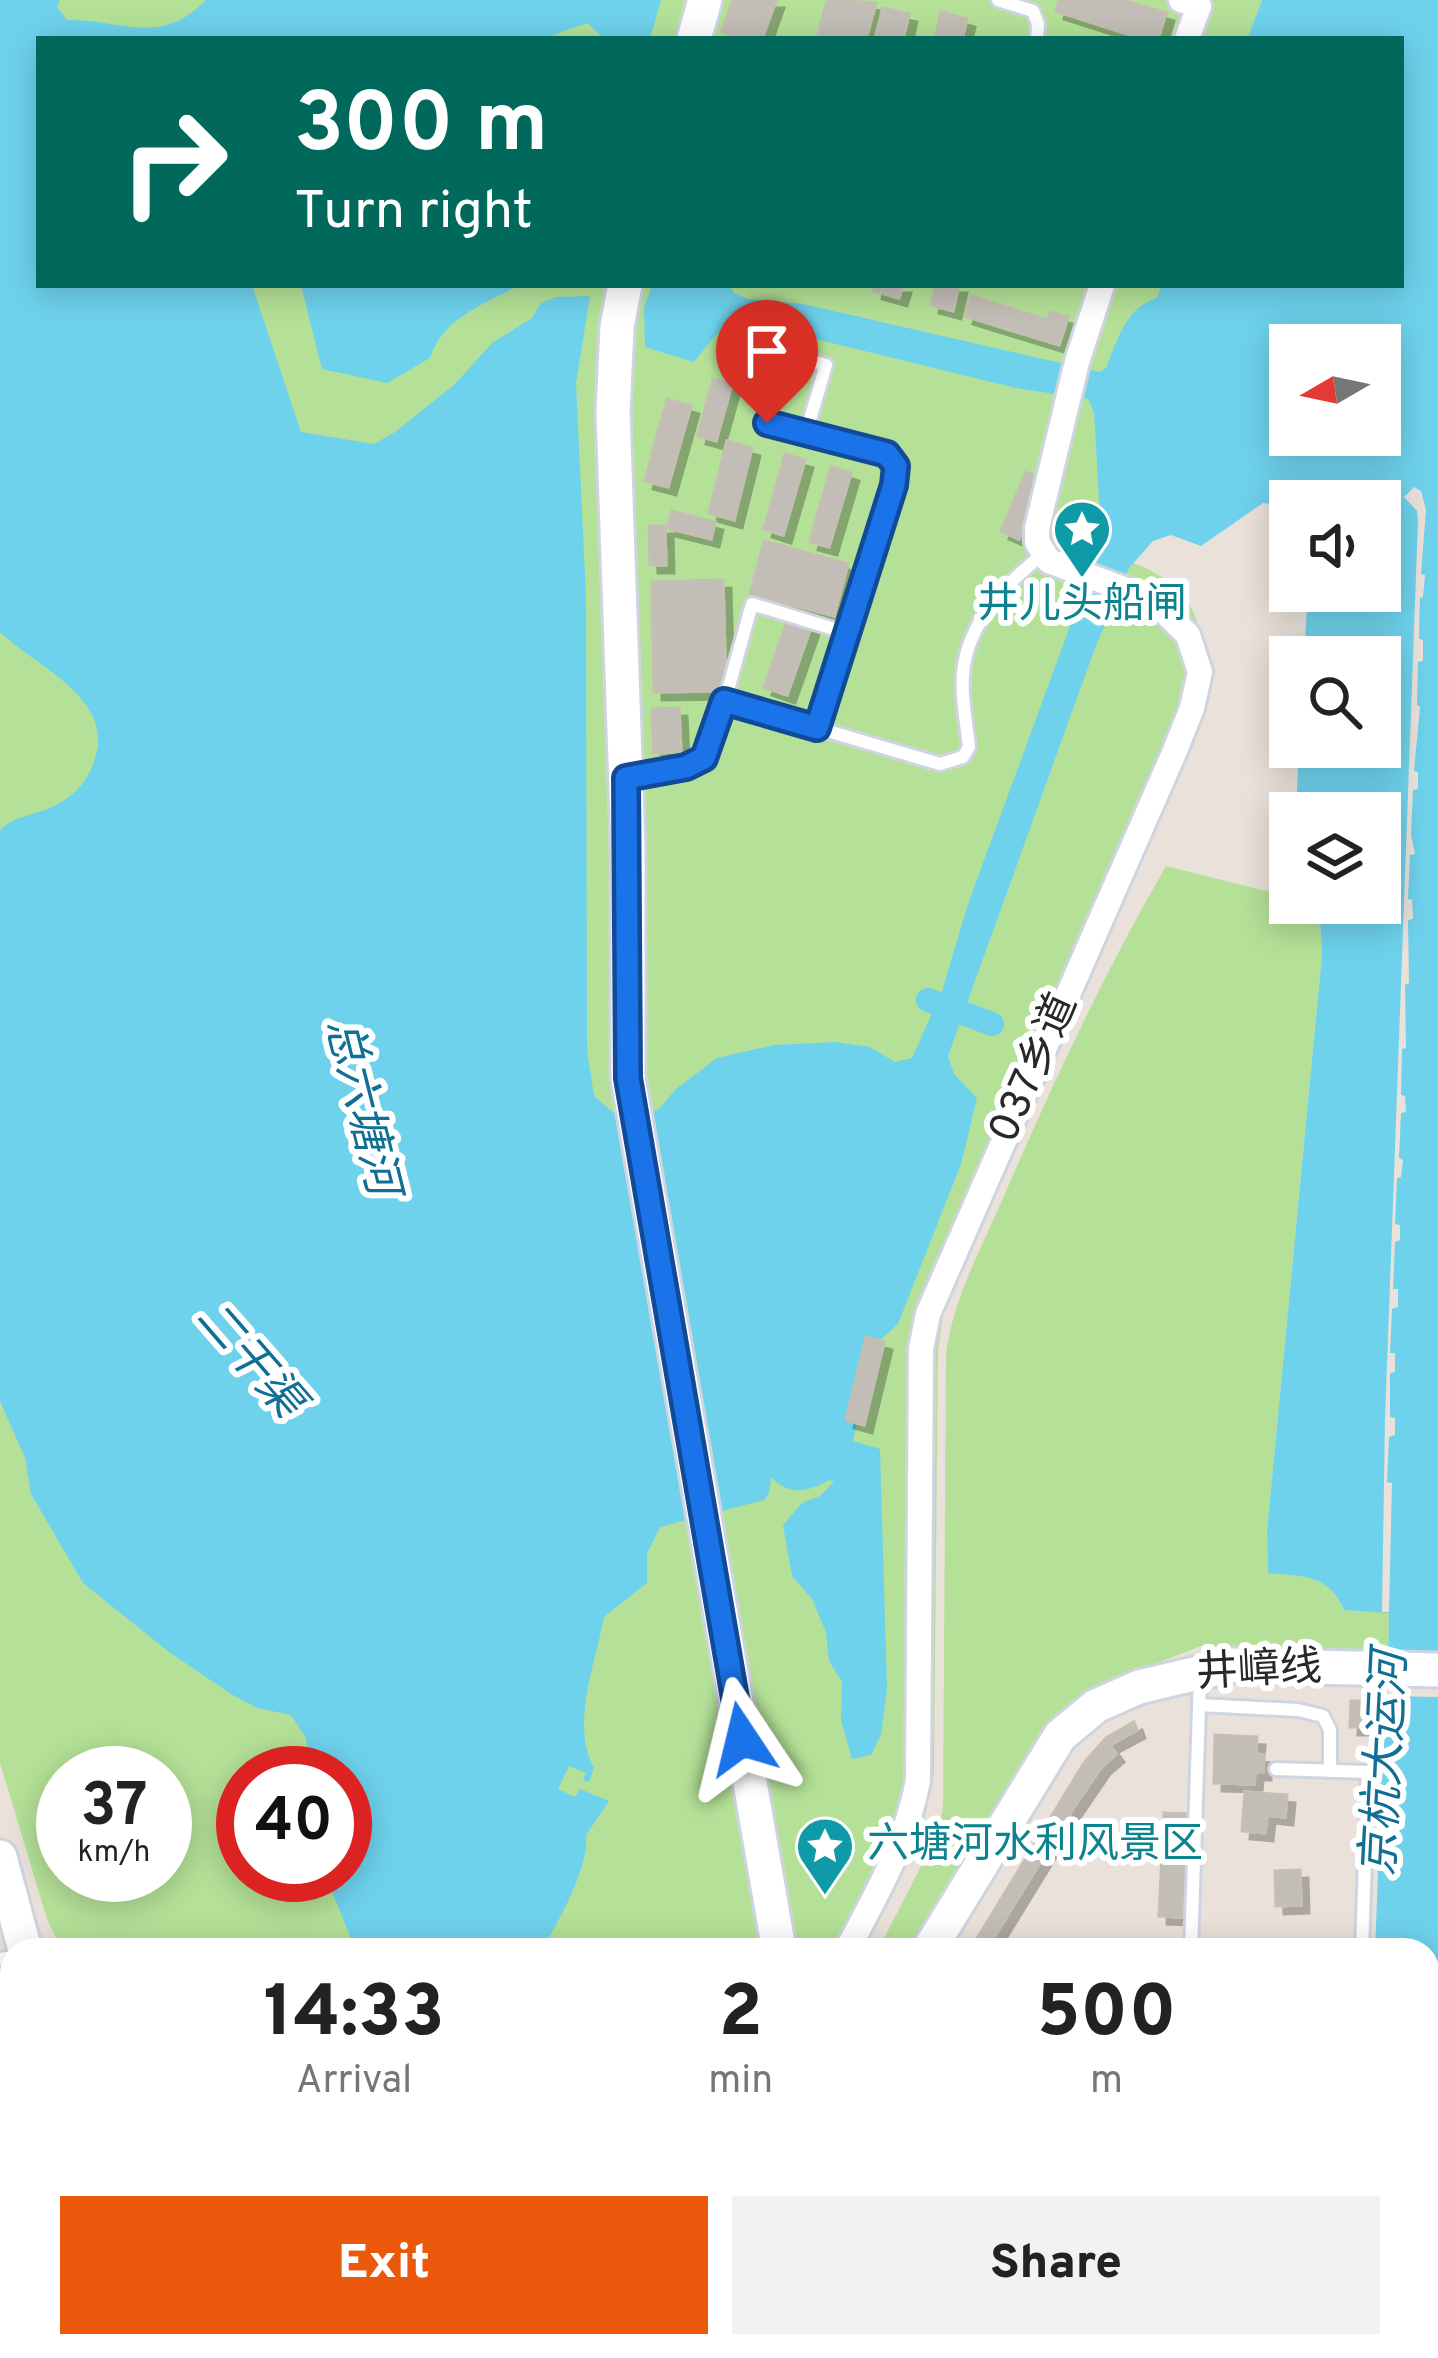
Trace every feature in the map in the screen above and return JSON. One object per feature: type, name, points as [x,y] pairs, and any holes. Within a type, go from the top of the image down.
[{"type":"street","points":[[695,36],[705,0]]},
{"type":"street","points":[[1188,36],[1194,2]]},
{"type":"street","points":[[624,288],[617,327],[613,412],[626,778],[628,1078],[776,1938]]},
{"type":"street","points":[[1050,559],[1037,528],[1077,362],[1101,288]]},
{"type":"street","name":"037乡道","points":[[854,1938],[892,1867],[910,1822],[918,1781],[921,1349],[928,1314],[1174,753],[1198,687],[1196,651],[1171,614],[1134,592],[1050,559]]},
{"type":"street","name":"井嶂线","points":[[936,1938],[1060,1736],[1096,1706],[1139,1687],[1200,1688],[1232,1665],[1438,1670]]},
{"type":"street","points":[[0,1857],[23,1938]]},
{"type":"lane","points":[[998,0],[1033,11],[1037,36]]},
{"type":"lane","points":[[806,433],[826,365],[787,354],[767,423],[887,454],[896,466],[817,728]]},
{"type":"lane","points":[[724,701],[940,764],[963,757],[969,747],[964,662],[976,630],[1004,587],[1050,559]]},
{"type":"lane","points":[[626,778],[686,767],[704,758],[752,604],[847,633]]},
{"type":"lane","points":[[1191,1938],[1200,1688],[1323,1717],[1330,1730],[1330,1771]]},
{"type":"lane","points":[[1276,1769],[1368,1772],[1362,1938]]},
{"type":"green space","points":[[0,0],[1262,0],[1248,36],[36,36],[36,288],[1161,288],[1098,550],[1151,571],[1183,595],[1200,631],[1209,688],[946,1297],[938,1349],[934,1773],[923,1826],[869,1938],[56,1938],[42,1902],[192,1902],[192,1746],[36,1746],[36,1882],[0,1763]]},
{"type":"green space","points":[[1166,866],[1269,892],[1269,924],[1320,924],[1322,955],[1267,1531],[1268,1572],[1322,1582],[1344,1610],[1389,1612],[1388,1659],[1206,1654],[1204,1645],[1108,1688],[1032,1751],[921,1938],[884,1938],[935,1839],[943,1808],[946,1354],[961,1294],[1060,1072]]},
{"type":"water","points":[[0,0],[60,0],[57,7],[67,20],[140,28],[172,23],[206,0],[661,0],[651,36],[602,36],[587,23],[550,36],[36,36],[36,288],[253,288],[301,432],[374,444],[455,384],[492,343],[532,318],[541,303],[556,297],[590,296],[576,383],[586,596],[587,1050],[594,1096],[626,1123],[659,1109],[676,1089],[717,1058],[774,1045],[836,1042],[870,1047],[895,1062],[912,1058],[942,991],[968,904],[1098,550],[1094,412],[1088,399],[1016,388],[770,328],[724,328],[694,362],[645,347],[644,308],[651,288],[731,288],[747,299],[803,304],[1100,372],[1130,317],[1157,298],[1161,288],[1404,288],[1404,36],[1248,36],[1262,0],[1438,0],[1438,1661],[1388,1659],[1389,1613],[1344,1610],[1323,1583],[1268,1573],[1267,1531],[1322,955],[1320,924],[1401,924],[1401,792],[1297,792],[1298,768],[1401,768],[1401,636],[1305,636],[1307,612],[1401,612],[1401,480],[1269,480],[1269,504],[1263,503],[1201,546],[1171,535],[1153,541],[1129,568],[1095,648],[948,1056],[954,1074],[977,1098],[961,1164],[898,1324],[875,1345],[853,1441],[880,1449],[887,1689],[881,1735],[871,1755],[852,1759],[841,1720],[842,1682],[829,1661],[826,1632],[812,1599],[792,1576],[783,1525],[802,1503],[820,1496],[834,1482],[799,1490],[771,1477],[764,1500],[660,1527],[647,1554],[647,1583],[604,1617],[585,1713],[584,1733],[594,1768],[589,1782],[583,1780],[586,1773],[569,1766],[558,1789],[575,1797],[580,1789],[609,1801],[586,1835],[578,1878],[548,1938],[351,1938],[336,1902],[372,1902],[372,1746],[307,1746],[291,1715],[257,1708],[169,1652],[83,1583],[31,1494],[25,1458],[0,1401],[0,830],[58,804],[87,777],[98,734],[92,716],[66,684],[0,632]]},
{"type":"water","points":[[302,288],[514,288],[455,322],[430,358],[387,383],[322,369]]},
{"type":"water","name":"京杭大运河","points":[[1385,1696],[1438,1697],[1438,1938],[1375,1938]]},
{"type":"pier","points":[[1414,487],[1421,491],[1426,510],[1419,639],[1423,640],[1423,661],[1418,662],[1420,707],[1414,771],[1418,772],[1418,789],[1413,790],[1415,854],[1410,855],[1408,899],[1412,900],[1413,919],[1408,920],[1406,1048],[1402,1049],[1401,1095],[1406,1112],[1401,1113],[1399,1158],[1403,1160],[1397,1178],[1395,1224],[1400,1225],[1393,1289],[1398,1289],[1398,1307],[1392,1309],[1390,1353],[1395,1353],[1390,1417],[1395,1418],[1395,1435],[1389,1437],[1387,1482],[1392,1483],[1389,1612],[1382,1612],[1385,1420],[1418,521],[1417,511],[1404,497]]},
{"type":"building","points":[[733,0],[776,0],[763,36],[722,31]]},
{"type":"building","points":[[827,0],[876,3],[867,36],[818,36]]},
{"type":"building","points":[[1059,0],[1123,0],[1166,13],[1159,36],[1134,36],[1056,11]]},
{"type":"building","points":[[883,8],[909,14],[904,36],[876,36]]},
{"type":"building","points":[[941,12],[967,19],[963,36],[936,36]]},
{"type":"building","points":[[874,288],[902,288],[899,298]]},
{"type":"building","points":[[935,288],[958,288],[953,311],[931,305]]},
{"type":"building","points":[[971,296],[1048,320],[1050,312],[1068,317],[1059,345],[965,316]]},
{"type":"building","points":[[713,379],[732,384],[716,441],[698,436]]},
{"type":"building","points":[[667,399],[691,406],[668,487],[645,481]]},
{"type":"building","points":[[727,441],[752,448],[734,520],[709,513]]},
{"type":"building","points":[[785,454],[805,460],[783,535],[764,529]]},
{"type":"building","points":[[831,467],[851,473],[829,547],[810,542]]},
{"type":"building","points":[[1026,472],[1045,481],[1019,539],[1001,531]]},
{"type":"building","points":[[672,511],[715,522],[711,539],[667,528]]},
{"type":"building","points":[[649,526],[665,526],[666,565],[650,565]]},
{"type":"building","points":[[764,541],[848,564],[834,616],[750,594]]},
{"type":"building","points":[[723,580],[726,691],[654,692],[652,582]]},
{"type":"building","points":[[788,619],[811,627],[787,695],[764,687]]},
{"type":"building","points":[[679,708],[681,752],[654,753],[652,709]]},
{"type":"building","points":[[866,1337],[884,1342],[864,1425],[846,1420]]},
{"type":"building","points":[[1351,1701],[1377,1701],[1377,1727],[1350,1727]]},
{"type":"building","points":[[1134,1722],[1137,1730],[1109,1745],[1116,1754],[1074,1807],[993,1938],[977,1938],[1084,1763],[1106,1738]]},
{"type":"building","points":[[1215,1735],[1257,1737],[1256,1754],[1264,1755],[1263,1772],[1255,1772],[1254,1784],[1214,1783]]},
{"type":"building","points":[[1245,1792],[1287,1795],[1285,1817],[1267,1815],[1265,1833],[1242,1831]]},
{"type":"building","points":[[1164,1813],[1187,1814],[1182,1917],[1159,1916]]},
{"type":"building","points":[[1300,1870],[1301,1905],[1276,1906],[1275,1871]]},
{"type":"waterway","points":[[928,1000],[992,1024]]},
{"type":"place","name":"井儿头船闸","points":[[1082,580]]},
{"type":"place","name":"六塘河水利风景区","points":[[825,1897]]},
{"type":"route","points":[[742,1739],[628,1078],[626,778],[686,767],[704,758],[724,701],[817,728],[896,466],[887,454],[767,423]]},
{"type":"water label","name":"总六塘河","points":[[360,1107]]},
{"type":"water label","name":"二干渠","points":[[248,1361]]}]
